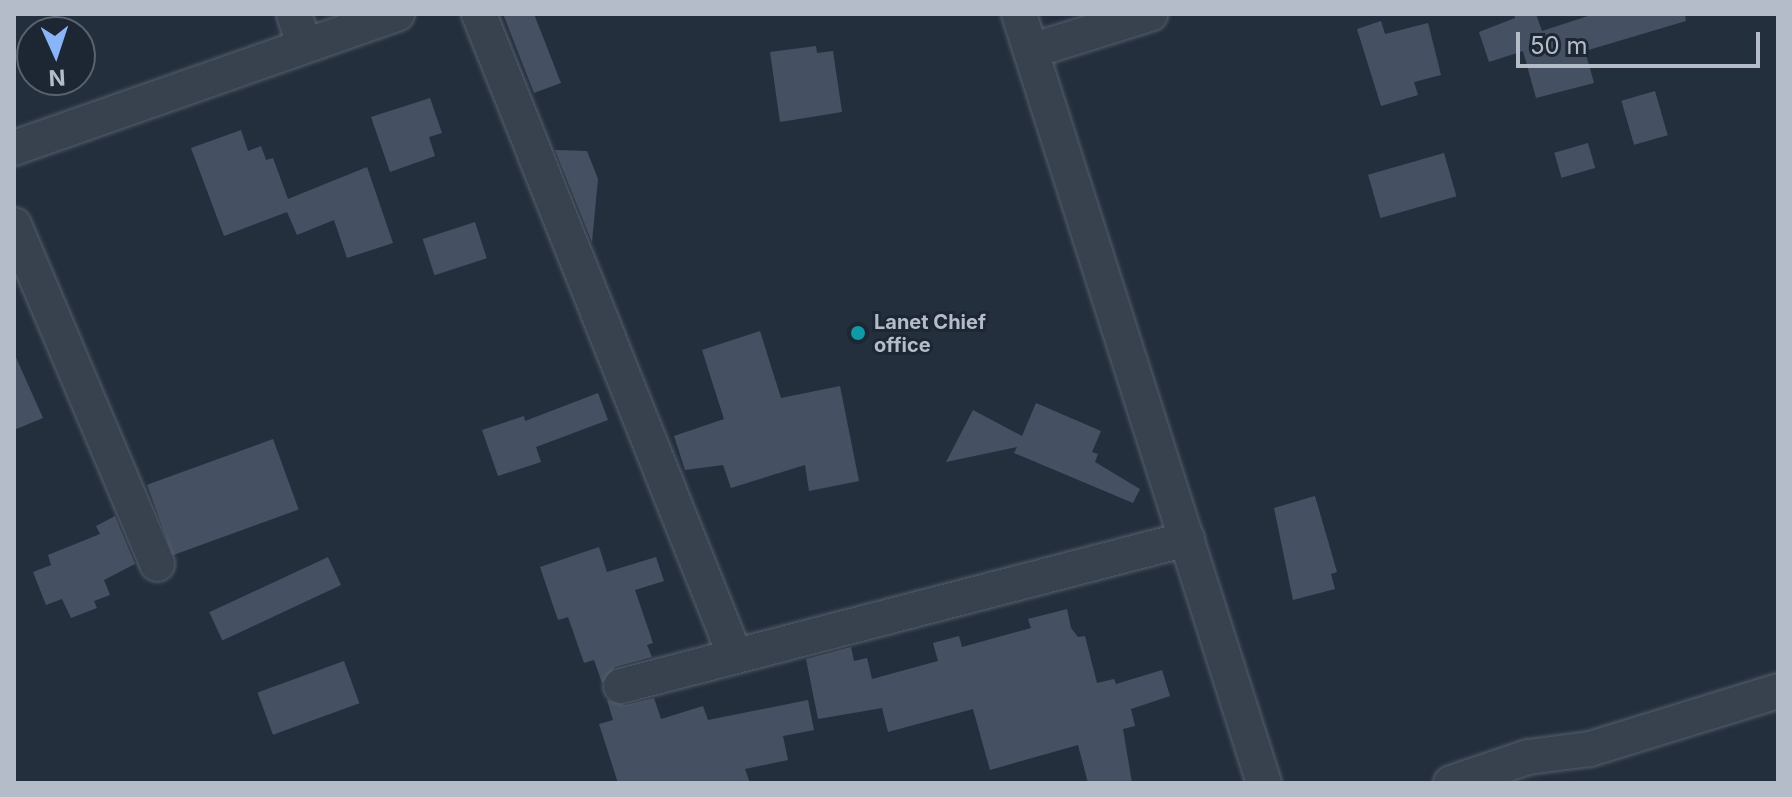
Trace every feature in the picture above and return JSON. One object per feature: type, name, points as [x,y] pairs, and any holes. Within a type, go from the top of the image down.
[{"type":"street","points":[[14,148],[299,29],[397,14]]},
{"type":"street","points":[[479,14],[735,656]]},
{"type":"street","points":[[1019,14],[1264,783]]},
{"type":"street","points":[[1031,51],[1150,14]]},
{"type":"street","points":[[14,225],[157,564]]},
{"type":"street","points":[[621,686],[1187,539]]},
{"type":"street","points":[[1451,783],[1528,757],[1590,749],[1778,691]]},
{"type":"building","points":[[503,14],[534,14],[561,83],[534,93]]},
{"type":"building","points":[[1514,14],[1536,14],[1542,31],[1594,14],[1685,14],[1686,21],[1585,51],[1594,83],[1536,98],[1523,51],[1489,62],[1479,32],[1515,18]]},
{"type":"building","points":[[1381,21],[1385,34],[1428,23],[1441,75],[1414,82],[1418,95],[1381,106],[1357,29]]},
{"type":"building","points":[[816,46],[817,53],[833,51],[842,112],[780,122],[770,52]]},
{"type":"building","points":[[1655,91],[1668,135],[1634,145],[1621,101]]},
{"type":"building","points":[[430,98],[442,133],[429,137],[435,156],[390,172],[371,117]]},
{"type":"building","points":[[241,130],[248,151],[261,146],[266,160],[273,158],[288,199],[367,167],[393,243],[347,258],[334,220],[297,235],[287,212],[224,236],[191,148]]},
{"type":"building","points":[[1588,143],[1595,168],[1562,178],[1554,153]]},
{"type":"building","points":[[555,150],[587,151],[598,179],[592,242]]},
{"type":"building","points":[[1444,153],[1456,196],[1380,218],[1368,175]]},
{"type":"building","points":[[475,222],[487,258],[434,275],[423,239]]},
{"type":"building","points":[[760,331],[781,398],[840,386],[859,481],[809,491],[805,465],[731,488],[723,465],[685,470],[674,436],[724,419],[702,350]]},
{"type":"building","points":[[14,353],[43,418],[14,430]]},
{"type":"building","points":[[598,393],[608,420],[536,447],[541,462],[498,476],[482,430],[524,416],[525,421]]},
{"type":"building","points":[[1036,403],[1101,431],[1092,452],[1098,454],[1095,462],[1140,489],[1133,503],[1014,453],[1017,447],[946,462],[973,410],[1022,436]]},
{"type":"building","points":[[273,439],[299,509],[173,555],[147,485]]},
{"type":"building","points":[[1315,496],[1337,572],[1331,574],[1335,589],[1293,600],[1274,508]]},
{"type":"building","points":[[115,516],[135,564],[104,580],[110,595],[94,601],[97,608],[71,618],[62,599],[46,605],[33,572],[51,565],[48,555],[100,534],[96,526]]},
{"type":"building","points":[[599,547],[607,572],[656,557],[664,581],[635,590],[653,643],[647,645],[652,657],[615,667],[602,683],[594,660],[584,663],[568,617],[558,620],[540,567]]},
{"type":"building","points":[[328,557],[341,585],[222,640],[209,612]]},
{"type":"building","points":[[1067,609],[1071,628],[1078,637],[1085,636],[1097,683],[1114,679],[1116,684],[1162,670],[1170,696],[1131,709],[1135,726],[1123,729],[1132,783],[1088,783],[1078,745],[990,770],[973,709],[888,732],[882,708],[818,719],[806,659],[851,647],[854,661],[867,658],[872,679],[938,661],[933,643],[959,636],[962,647],[1031,628],[1028,619]]},
{"type":"building","points":[[344,661],[359,703],[273,735],[258,692]]},
{"type":"building","points":[[654,698],[661,719],[703,706],[708,720],[808,700],[814,730],[783,736],[788,760],[745,769],[750,783],[618,783],[599,724],[613,720],[607,700],[625,705]]},
{"type":"place","name":"Lanet Chief office","points":[[858,333]]}]
